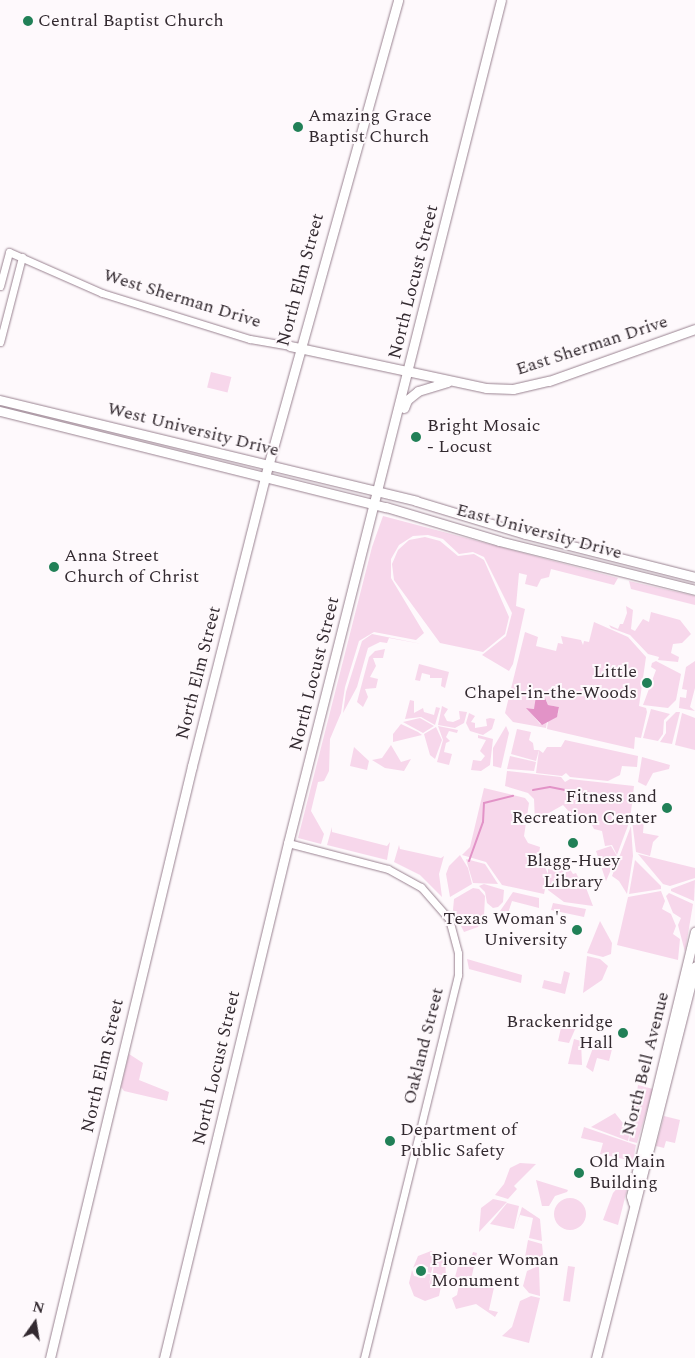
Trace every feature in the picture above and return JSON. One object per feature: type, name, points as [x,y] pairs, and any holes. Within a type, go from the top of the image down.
[{"type":"main road","name":"North Elm Street","points":[[50,1358],[192,766],[268,466],[295,347],[398,0]]},
{"type":"main road","name":"North Locust Street","points":[[164,1358],[288,843],[394,431],[501,0]]},
{"type":"main road","name":"East Sherman Drive","points":[[409,371],[500,389],[532,386],[695,329]]},
{"type":"main road","name":"West Sherman Drive","points":[[295,347],[409,371]]},
{"type":"main road","points":[[394,431],[407,400],[428,386],[457,382]]},
{"type":"main road","name":"West University Drive","points":[[0,400],[378,492]]},
{"type":"main road","name":"West University Drive","points":[[0,411],[375,504]]},
{"type":"main road","name":"East University Drive","points":[[378,492],[695,576]]},
{"type":"main road","name":"East University Drive","points":[[375,504],[500,541],[695,590]]},
{"type":"main road","name":"North Bell Avenue","points":[[633,1204],[631,1196],[695,932]]},
{"type":"main road","name":"North Bell Avenue","points":[[596,1358],[633,1204],[638,1198],[695,966]]},
{"type":"street","name":"West Sherman Drive","points":[[0,286],[9,252],[102,293],[250,339],[295,347]]},
{"type":"street","points":[[0,342],[2,323],[22,257]]},
{"type":"street","name":"Oakland Street","points":[[288,843],[388,869],[421,887],[450,920],[458,953],[458,975],[364,1358]]},
{"type":"shaded area","points":[[211,372],[231,377],[228,393],[207,388]]},
{"type":"shaded area","points":[[383,516],[618,578],[614,585],[551,569],[549,577],[541,579],[537,587],[525,584],[527,575],[519,573],[516,606],[525,609],[513,664],[509,671],[482,655],[506,636],[512,613],[484,557],[473,552],[459,554],[443,539],[428,535],[413,536],[399,545],[391,559],[391,578],[424,633],[416,640],[374,632],[359,641],[345,687],[341,713],[330,739],[329,771],[324,781],[318,782],[311,811],[324,834],[321,844],[298,838],[372,547]]},
{"type":"shaded area","points":[[425,537],[440,541],[458,556],[474,554],[484,560],[509,617],[505,634],[483,652],[440,643],[394,580],[392,564],[398,550],[409,540]]},
{"type":"shaded area","points":[[629,581],[695,596],[695,605],[631,589]]},
{"type":"shaded area","points":[[626,606],[633,610],[631,629],[635,631],[643,619],[649,622],[651,612],[680,620],[691,634],[682,643],[673,644],[671,653],[679,657],[678,662],[658,660],[659,657],[648,654],[630,635],[611,628],[609,625],[618,629],[620,624],[623,624],[627,613]]},
{"type":"shaded area","points":[[594,622],[628,637],[646,657],[639,706],[646,708],[647,712],[641,738],[635,737],[634,749],[547,729],[548,721],[558,714],[559,707],[548,705],[545,698],[534,709],[527,708],[540,724],[547,721],[546,728],[513,722],[505,713],[525,632],[538,637],[536,646],[556,651],[558,643],[563,644],[561,636],[581,640],[583,645],[584,641],[589,642]]},
{"type":"shaded area","points":[[372,634],[422,644],[389,638],[387,643],[380,642],[368,648],[357,687],[343,713],[346,692],[362,641]]},
{"type":"shaded area","points":[[385,649],[383,658],[373,658],[376,666],[370,677],[378,679],[376,688],[365,689],[368,697],[363,707],[357,702],[369,657],[375,651]]},
{"type":"shaded area","points":[[656,661],[681,674],[676,700],[668,708],[643,705],[656,670],[651,667],[652,663]]},
{"type":"shaded area","points":[[695,661],[695,688],[690,707],[695,711],[679,708],[680,697],[686,698],[687,690],[682,689],[686,667]]},
{"type":"shaded area","points":[[419,664],[449,672],[445,688],[441,686],[442,678],[430,678],[430,675],[422,673],[420,681],[415,680]]},
{"type":"shaded area","points":[[536,696],[545,698],[548,705],[559,707],[557,717],[542,725],[526,708],[534,709]]},
{"type":"shaded area","points":[[410,700],[414,701],[414,713],[423,708],[424,712],[434,715],[436,707],[440,708],[435,725],[421,717],[405,719]]},
{"type":"shaded area","points":[[442,706],[448,709],[444,715],[447,721],[453,722],[460,719],[459,711],[467,712],[464,723],[455,728],[438,725]]},
{"type":"shaded area","points":[[651,709],[670,714],[664,720],[663,734],[658,741],[643,738]]},
{"type":"shaded area","points":[[676,712],[680,712],[672,744],[660,742],[666,733],[666,722]]},
{"type":"shaded area","points":[[469,713],[475,716],[471,722],[475,723],[475,728],[487,726],[486,719],[495,719],[492,729],[483,735],[470,731],[466,723]]},
{"type":"shaded area","points":[[682,713],[695,718],[695,750],[675,745]]},
{"type":"shaded area","points":[[420,718],[434,726],[423,733],[403,722]]},
{"type":"shaded area","points":[[401,724],[422,735],[393,742],[393,734]]},
{"type":"shaded area","points":[[438,726],[458,730],[457,733],[449,731],[446,737],[450,741],[446,743],[444,752],[452,754],[449,765],[437,762],[443,740]]},
{"type":"shaded area","points":[[506,726],[509,733],[501,768],[493,766],[493,748]]},
{"type":"shaded area","points":[[436,727],[442,740],[435,759],[430,755],[424,734]]},
{"type":"shaded area","points":[[517,729],[531,732],[529,740],[533,743],[534,750],[539,750],[536,761],[511,754]]},
{"type":"shaded area","points":[[478,735],[493,739],[490,765],[481,771],[471,770],[473,760],[481,761],[485,756],[480,751],[486,740],[478,738]]},
{"type":"shaded area","points":[[565,740],[638,756],[637,767],[622,766],[620,775],[608,781],[570,777],[566,773],[562,776],[536,773],[539,750],[543,753],[547,747],[561,747]]},
{"type":"shaded area","points":[[391,745],[401,762],[411,759],[404,771],[385,768],[372,760],[382,758]]},
{"type":"shaded area","points":[[354,747],[369,761],[367,770],[350,766]]},
{"type":"shaded area","points":[[510,756],[536,762],[534,771],[507,769]]},
{"type":"shaded area","points":[[642,757],[670,765],[669,769],[653,773],[646,786],[638,782]]},
{"type":"shaded area","points":[[507,771],[561,777],[565,782],[570,779],[634,786],[630,820],[617,855],[612,845],[605,846],[602,831],[594,829],[589,819],[581,823],[576,815],[573,816],[563,805],[547,814],[549,823],[543,818],[535,822],[534,799],[528,793],[505,786]]},
{"type":"shaded area","points":[[484,788],[525,798],[529,803],[524,836],[528,843],[540,847],[539,854],[548,874],[544,894],[502,885],[486,862],[462,855],[470,847]]},
{"type":"shaded area","points":[[644,820],[643,833],[659,836],[653,842],[650,856],[636,852],[632,821]]},
{"type":"shaded area","points":[[631,826],[633,856],[627,894],[619,881],[612,876]]},
{"type":"shaded area","points":[[332,827],[332,832],[387,846],[390,842],[387,860],[327,845]]},
{"type":"shaded area","points":[[399,845],[400,849],[441,858],[444,856],[439,874],[442,897],[420,875],[394,862]]},
{"type":"shaded area","points":[[611,846],[617,856],[606,881],[596,851]]},
{"type":"shaded area","points":[[638,854],[695,868],[695,878],[670,886],[663,884]]},
{"type":"shaded area","points":[[460,855],[468,868],[472,884],[450,897],[446,874],[449,866]]},
{"type":"shaded area","points":[[466,859],[485,864],[498,884],[473,883]]},
{"type":"shaded area","points":[[635,860],[661,886],[661,889],[629,894]]},
{"type":"shaded area","points":[[568,866],[573,874],[576,873],[580,881],[583,880],[593,906],[564,902],[548,890],[548,869],[557,871]]},
{"type":"shaded area","points":[[695,880],[694,901],[671,891],[671,889]]},
{"type":"shaded area","points":[[484,884],[504,890],[503,902],[498,907],[493,908],[487,903],[485,892],[479,886]]},
{"type":"shaded area","points":[[473,888],[479,889],[485,896],[484,916],[478,927],[464,932],[453,910],[454,899]]},
{"type":"shaded area","points":[[661,891],[665,901],[662,909],[671,914],[676,926],[673,934],[680,939],[678,960],[617,945],[628,897]]},
{"type":"shaded area","points":[[513,892],[539,898],[539,908],[512,901],[508,913],[500,911]]},
{"type":"shaded area","points":[[669,893],[693,904],[685,952],[678,925],[681,918],[673,913],[666,896]]},
{"type":"shaded area","points":[[553,903],[586,909],[584,917],[551,910]]},
{"type":"shaded area","points":[[600,921],[612,943],[611,954],[603,957],[587,953]]},
{"type":"shaded area","points":[[587,956],[600,959],[608,966],[602,980],[583,993]]},
{"type":"shaded area","points":[[467,959],[522,975],[521,983],[469,969]]},
{"type":"shaded area","points":[[564,971],[570,973],[565,994],[542,988],[544,980],[561,984]]},
{"type":"shaded area","points":[[563,1019],[577,1025],[569,1043],[558,1041]]},
{"type":"shaded area","points":[[574,1039],[581,1041],[582,1065],[568,1064]]},
{"type":"shaded area","points":[[594,1045],[612,1049],[609,1061],[597,1058],[593,1072],[586,1067]]},
{"type":"shaded area","points":[[129,1054],[143,1063],[139,1080],[169,1092],[167,1101],[124,1091],[121,1087]]},
{"type":"shaded area","points":[[638,1085],[653,1089],[637,1143],[629,1141]]},
{"type":"shaded area","points":[[615,1113],[630,1132],[628,1141],[591,1127]]},
{"type":"shaded area","points":[[664,1116],[680,1120],[675,1143],[666,1141],[664,1148],[656,1146]]},
{"type":"shaded area","points":[[584,1127],[636,1145],[633,1161],[600,1154],[603,1143],[581,1138]]},
{"type":"shaded area","points":[[520,1163],[536,1164],[514,1186],[517,1189],[508,1199],[495,1195],[504,1184],[510,1168]]},
{"type":"shaded area","points":[[536,1180],[568,1190],[555,1196],[549,1206],[542,1206]]},
{"type":"shaded area","points":[[620,1185],[628,1186],[618,1225],[603,1220],[613,1193]]},
{"type":"shaded area","points":[[570,1198],[582,1202],[586,1214],[582,1226],[570,1230],[558,1226],[554,1214],[558,1202]]},
{"type":"shaded area","points":[[493,1199],[507,1202],[479,1232],[481,1208]]},
{"type":"shaded area","points":[[507,1203],[519,1206],[514,1229],[490,1224]]},
{"type":"shaded area","points":[[522,1207],[540,1219],[542,1241],[529,1238],[533,1218],[520,1215],[515,1230]]},
{"type":"shaded area","points":[[528,1240],[542,1244],[544,1264],[516,1258],[525,1257]]},
{"type":"shaded area","points":[[431,1251],[445,1259],[446,1276],[433,1273],[434,1262],[431,1273],[427,1272],[428,1267],[417,1265],[413,1268],[418,1256]]},
{"type":"shaded area","points":[[473,1252],[477,1253],[470,1284],[483,1287],[484,1280],[495,1283],[489,1310],[498,1312],[495,1317],[476,1304],[456,1309],[452,1298],[457,1295],[460,1280],[455,1277],[458,1266],[471,1258]]},
{"type":"shaded area","points":[[568,1266],[575,1267],[570,1302],[563,1301]]},
{"type":"shaded area","points":[[539,1267],[540,1296],[529,1293],[523,1286],[527,1271]]},
{"type":"shaded area","points":[[412,1270],[414,1276],[425,1278],[426,1274],[431,1274],[429,1285],[432,1275],[443,1277],[439,1296],[425,1301],[414,1296],[409,1283]]},
{"type":"shaded area","points":[[531,1296],[540,1298],[529,1343],[502,1336],[512,1327],[520,1301]]},
{"type":"waterway","points":[[533,790],[550,787],[590,795]]},
{"type":"waterway","points":[[469,861],[483,822],[484,803],[513,796]]},
{"type":"place","name":"Central Baptist Church","points":[[28,21]]},
{"type":"place","name":"Amazing Grace Baptist Church","points":[[298,127]]},
{"type":"place","name":"Bright Mosaic - Locust","points":[[416,437]]},
{"type":"place","name":"Anna Street Church of Christ","points":[[54,567]]},
{"type":"place","name":"Little Chapel-in-the-Woods","points":[[647,683]]},
{"type":"place","name":"Fitness and Recreation Center","points":[[667,808]]},
{"type":"place","name":"Blagg-Huey Library","points":[[573,843]]},
{"type":"place","name":"Texas Woman's University","points":[[577,930]]},
{"type":"place","name":"Brackenridge Hall","points":[[623,1033]]},
{"type":"place","name":"Department of Public Safety","points":[[390,1141]]},
{"type":"place","name":"Old Main Building","points":[[579,1173]]},
{"type":"place","name":"Pioneer Woman Monument","points":[[421,1271]]}]
